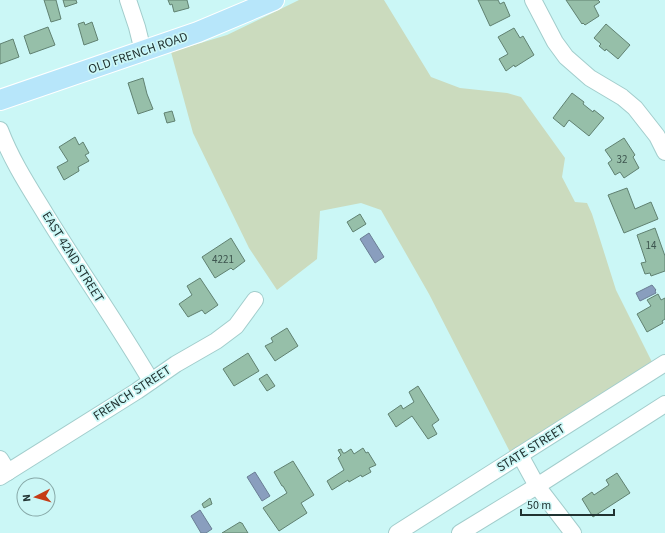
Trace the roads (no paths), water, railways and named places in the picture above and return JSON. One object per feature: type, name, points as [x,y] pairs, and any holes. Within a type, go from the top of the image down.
[{"type":"main road","name":"OLD FRENCH ROAD","points":[[0,100],[198,32],[274,0]]},
{"type":"street","points":[[128,0],[143,51]]},
{"type":"street","points":[[533,0],[555,42],[566,57],[590,78],[622,97],[635,108],[657,136],[665,152]]},
{"type":"street","name":"EAST 42ND STREET","points":[[0,130],[12,158],[58,236],[152,381]]},
{"type":"street","name":"FRENCH STREET","points":[[3,469],[152,381],[176,364],[216,341],[236,326],[255,300]]},
{"type":"street","name":"STATE STREET","points":[[397,533],[665,363]]},
{"type":"street","points":[[460,533],[537,486],[665,404]]},
{"type":"street","points":[[520,455],[537,486],[573,533]]},
{"type":"water","points":[[369,233],[384,257],[375,263],[360,239]]},
{"type":"water","points":[[652,285],[656,290],[656,293],[640,301],[636,293]]},
{"type":"water","points":[[255,472],[270,496],[262,501],[247,477]]},
{"type":"water","points":[[200,510],[212,529],[206,533],[201,533],[191,516]]}]
